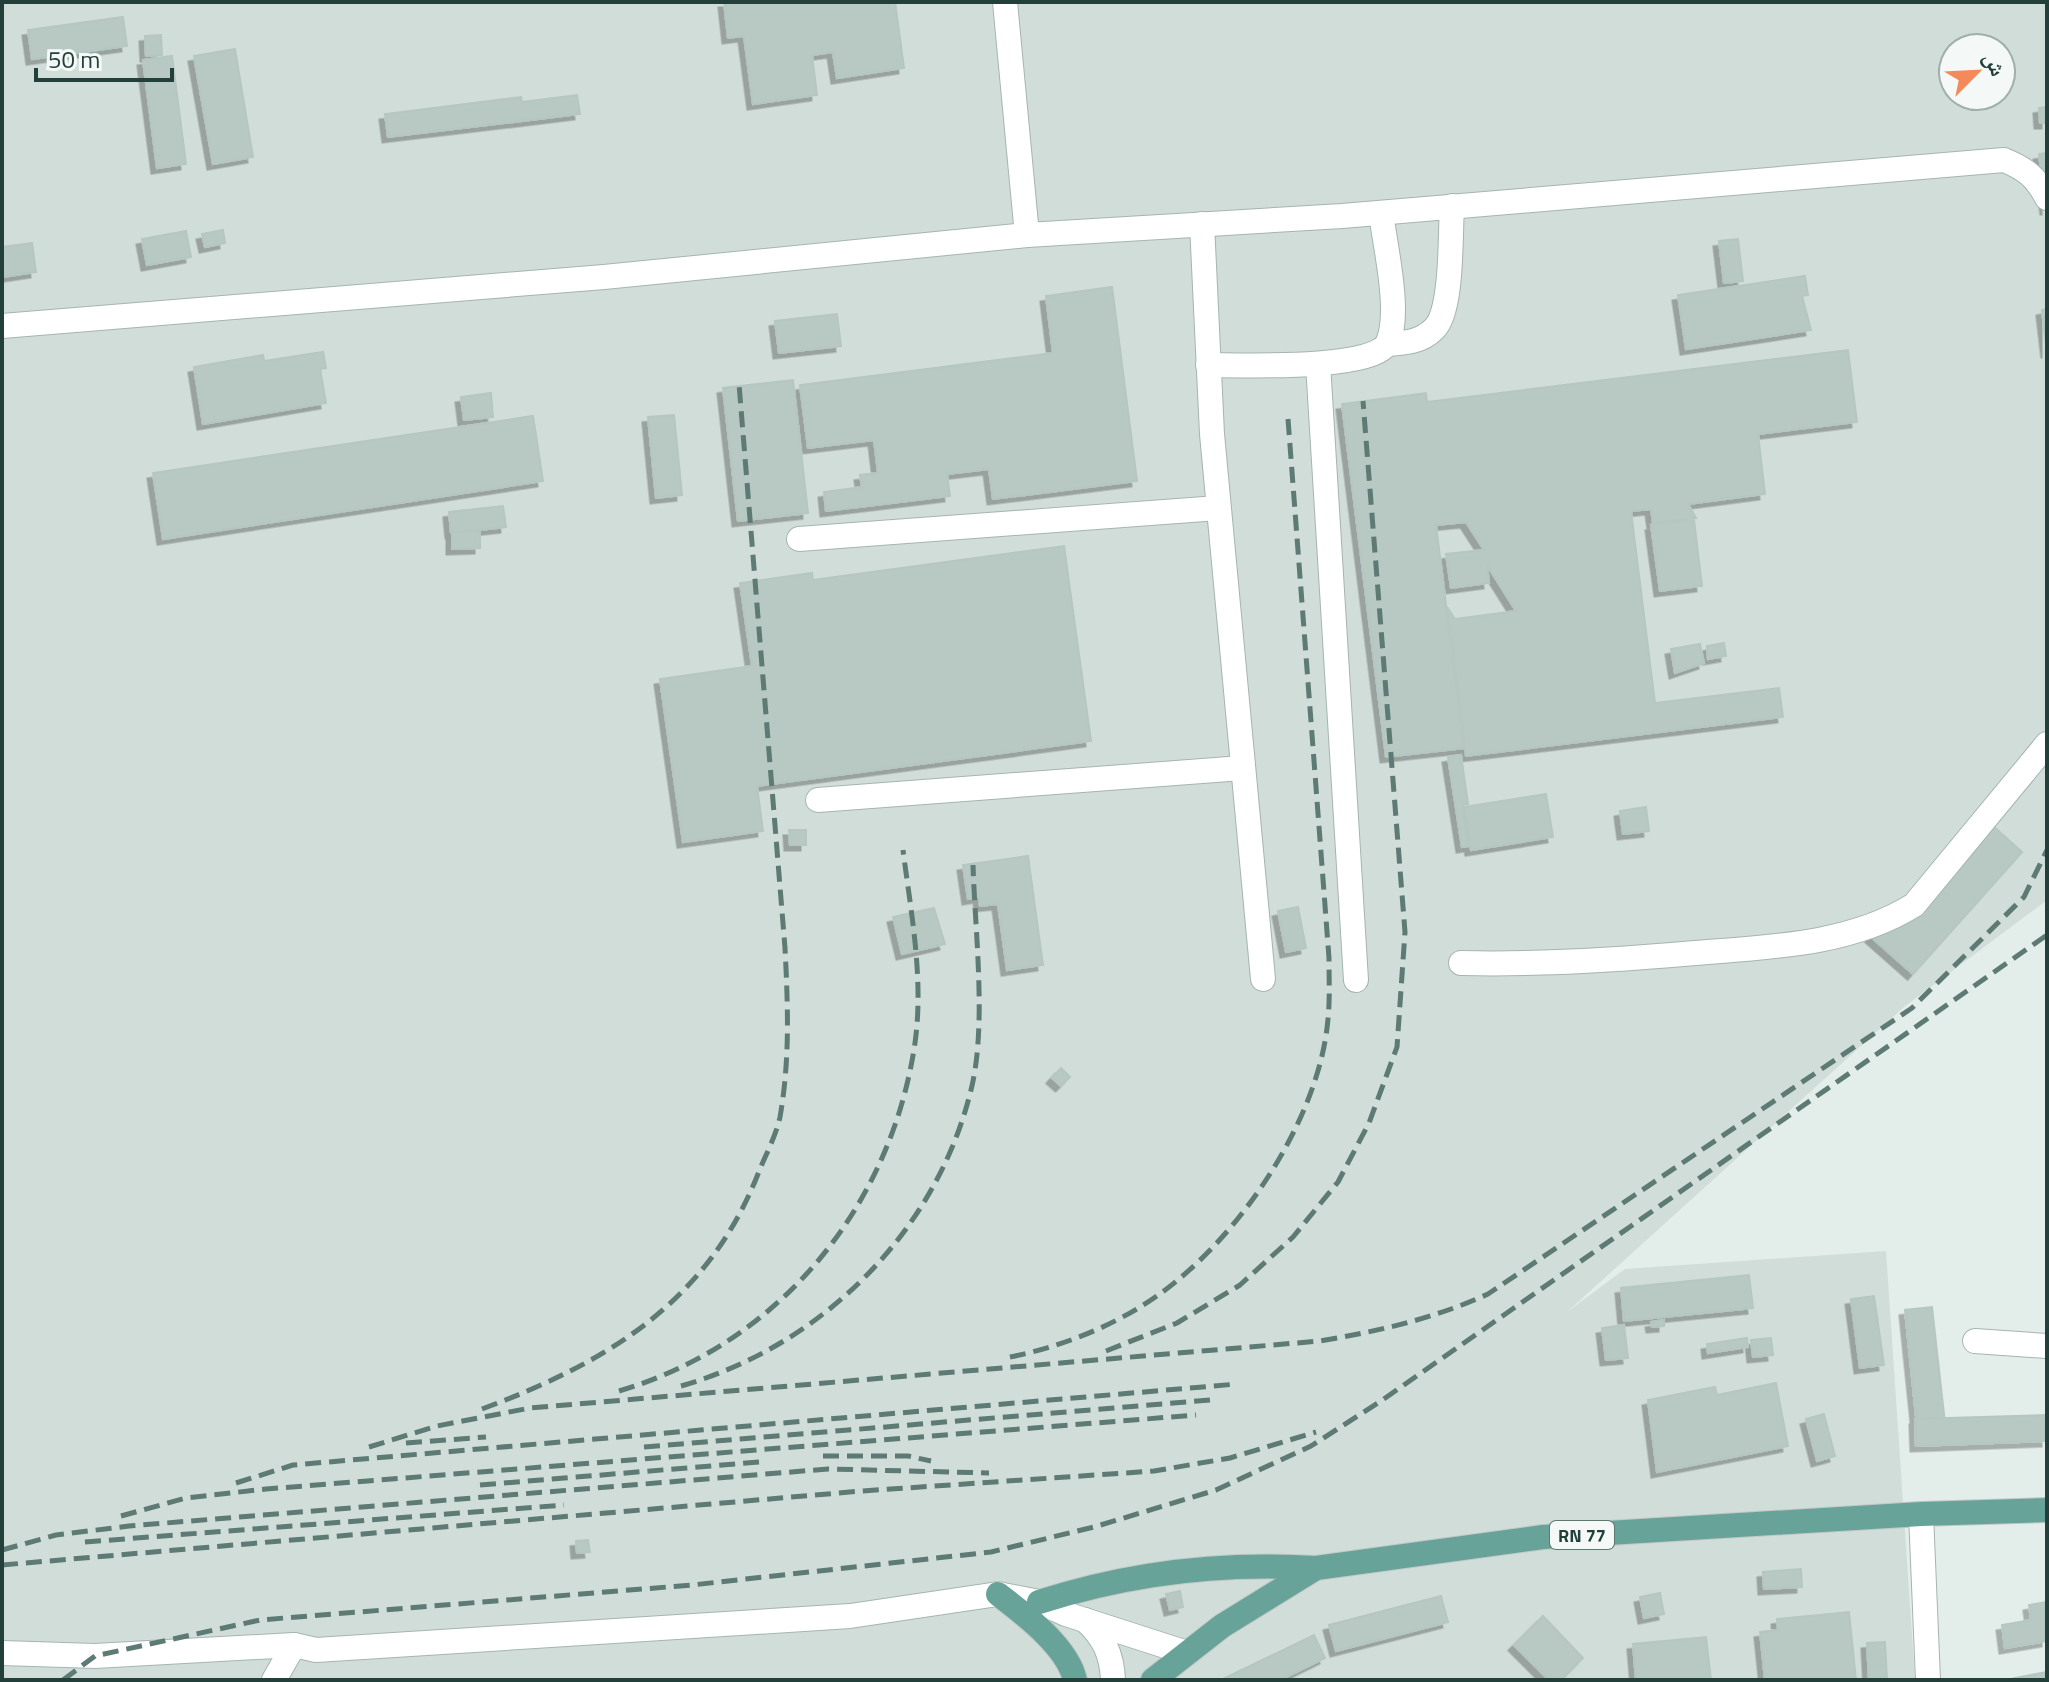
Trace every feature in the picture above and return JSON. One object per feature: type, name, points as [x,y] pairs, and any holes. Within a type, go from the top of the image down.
[{"type":"main road","name":"RN 77","points":[[1153,1680],[1222,1626],[1316,1568],[1543,1537],[1921,1514],[2047,1510]]},
{"type":"main road","points":[[1039,1602],[1097,1583],[1129,1578],[1257,1564],[1316,1568]]},
{"type":"main road","points":[[998,1594],[1038,1625],[1073,1669],[1075,1680]]},
{"type":"street","points":[[1005,2],[1027,235]]},
{"type":"street","points":[[2,326],[604,277],[1027,235],[1381,213],[2004,160],[2025,168],[2036,178],[2047,198]]},
{"type":"street","points":[[1388,344],[1412,343],[1435,328],[1444,313],[1452,206]]},
{"type":"street","points":[[1208,365],[1318,364],[1378,354],[1388,344],[1393,320],[1381,213]]},
{"type":"street","points":[[1202,224],[1218,508],[1263,979]]},
{"type":"street","points":[[1318,364],[1356,980]]},
{"type":"street","points":[[799,539],[1218,508]]},
{"type":"street","points":[[1461,963],[1554,965],[1738,950],[1809,942],[1885,923],[1914,905],[2047,744]]},
{"type":"street","points":[[818,800],[1242,768]]},
{"type":"street","points":[[1975,1341],[2047,1346]]},
{"type":"street","points":[[1921,1514],[1928,1680]]},
{"type":"street","points":[[2,1653],[95,1656],[294,1645],[316,1650],[850,1616],[998,1594],[1039,1602],[1187,1653]]},
{"type":"street","points":[[1085,1620],[1099,1633],[1108,1651],[1113,1680]]},
{"type":"street","points":[[274,1680],[294,1645]]},
{"type":"shaded area","points":[[2,2],[2047,2],[2047,900],[1904,1007],[1567,1312],[1625,1269],[1886,1251],[1915,1680],[2,1680]]},
{"type":"building","points":[[724,2],[895,2],[904,68],[837,78],[833,52],[812,55],[817,95],[753,104],[744,36],[728,38]]},
{"type":"building","points":[[123,17],[127,46],[32,59],[28,30]]},
{"type":"building","points":[[161,35],[162,55],[146,56],[145,36]]},
{"type":"building","points":[[235,49],[253,157],[213,164],[194,56]]},
{"type":"building","points":[[172,56],[186,164],[157,168],[143,60]]},
{"type":"building","points":[[577,95],[580,114],[388,137],[385,114],[521,97],[522,102]]},
{"type":"building","points":[[2047,107],[2047,123],[2040,123],[2039,108]]},
{"type":"building","points":[[2047,153],[2047,209],[2046,209],[2039,154]]},
{"type":"building","points":[[223,230],[225,243],[205,247],[202,234]]},
{"type":"building","points":[[186,231],[191,257],[147,265],[142,239]]},
{"type":"building","points":[[1738,239],[1743,281],[1724,283],[1719,241]]},
{"type":"building","points":[[32,243],[36,272],[2,277],[2,247]]},
{"type":"building","points":[[1805,276],[1808,295],[1802,296],[1811,330],[1686,349],[1678,295]]},
{"type":"building","points":[[1112,287],[1137,481],[993,499],[989,469],[947,474],[950,496],[826,511],[824,492],[862,487],[860,475],[878,473],[874,440],[808,448],[800,385],[1053,353],[1046,296]]},
{"type":"building","points":[[2047,309],[2047,353],[2042,310]]},
{"type":"building","points":[[837,314],[841,346],[779,353],[775,321]]},
{"type":"building","points":[[1848,350],[1857,422],[1758,434],[1765,494],[1688,504],[1696,518],[1653,523],[1651,509],[1631,511],[1655,703],[1779,688],[1783,717],[1466,756],[1447,607],[1455,619],[1516,611],[1487,565],[1489,583],[1451,588],[1446,554],[1484,550],[1466,522],[1436,525],[1464,748],[1386,757],[1342,404],[1426,393],[1427,402]]},
{"type":"building","points":[[323,352],[326,368],[320,369],[326,403],[203,424],[194,367],[263,355],[264,361]]},
{"type":"building","points":[[793,380],[808,513],[738,521],[723,388]]},
{"type":"building","points":[[491,393],[493,417],[464,420],[461,397]]},
{"type":"building","points":[[674,415],[682,495],[656,498],[648,417]]},
{"type":"building","points":[[533,416],[543,481],[163,539],[153,473]]},
{"type":"building","points":[[503,506],[506,527],[451,533],[449,512]]},
{"type":"building","points":[[1694,520],[1702,586],[1660,591],[1651,525]]},
{"type":"building","points":[[480,531],[480,548],[452,549],[452,532]]},
{"type":"building","points":[[1064,546],[1091,741],[757,786],[763,831],[683,842],[660,679],[752,666],[740,583],[812,573],[813,580]]},
{"type":"building","points":[[1724,643],[1726,656],[1708,659],[1707,646]]},
{"type":"building","points":[[1700,644],[1704,663],[1675,673],[1671,649]]},
{"type":"building","points":[[1461,755],[1468,804],[1463,805],[1469,846],[1462,847],[1448,757]]},
{"type":"building","points":[[1546,794],[1553,837],[1471,850],[1464,807]]},
{"type":"building","points":[[1646,807],[1649,831],[1623,834],[1620,811]]},
{"type":"building","points":[[1981,815],[2022,852],[1913,974],[1871,937]]},
{"type":"building","points":[[789,830],[806,830],[806,845],[790,845]]},
{"type":"building","points":[[1028,856],[1043,965],[1007,970],[998,904],[980,906],[979,897],[968,899],[963,865]]},
{"type":"building","points":[[1298,907],[1306,948],[1286,952],[1278,911]]},
{"type":"building","points":[[934,908],[945,944],[902,954],[893,917]]},
{"type":"building","points":[[1061,1068],[1070,1077],[1061,1086],[1052,1078]]},
{"type":"building","points":[[1749,1275],[1753,1308],[1624,1321],[1621,1288]]},
{"type":"building","points":[[1874,1296],[1884,1365],[1860,1368],[1851,1299]]},
{"type":"building","points":[[1932,1307],[1945,1423],[1917,1426],[1905,1310]]},
{"type":"building","points":[[1664,1320],[1664,1326],[1652,1327],[1651,1322]]},
{"type":"building","points":[[1624,1325],[1628,1358],[1606,1360],[1602,1328]]},
{"type":"building","points":[[1747,1338],[1748,1347],[1708,1353],[1707,1344]]},
{"type":"building","points":[[1771,1338],[1773,1355],[1753,1357],[1751,1340]]},
{"type":"building","points":[[1776,1383],[1788,1446],[1657,1472],[1648,1400],[1715,1387],[1717,1395]]},
{"type":"building","points":[[1824,1414],[1835,1456],[1817,1461],[1806,1419]]},
{"type":"building","points":[[2047,1415],[2047,1441],[1916,1446],[1915,1419]]},
{"type":"building","points":[[588,1540],[590,1552],[577,1553],[576,1541]]},
{"type":"building","points":[[1801,1569],[1802,1587],[1764,1589],[1763,1572]]},
{"type":"building","points":[[1180,1591],[1183,1607],[1170,1610],[1166,1594]]},
{"type":"building","points":[[1660,1593],[1664,1614],[1644,1618],[1640,1597]]},
{"type":"building","points":[[1441,1596],[1448,1622],[1336,1651],[1329,1625]]},
{"type":"building","points":[[2047,1602],[2047,1641],[2005,1648],[2002,1625],[2031,1620],[2029,1605]]},
{"type":"building","points":[[1849,1612],[1856,1680],[1765,1680],[1760,1632],[1778,1630],[1777,1619]]},
{"type":"building","points":[[1543,1616],[1583,1658],[1561,1680],[1549,1680],[1514,1645]]},
{"type":"building","points":[[1314,1635],[1325,1658],[1280,1680],[1221,1680]]},
{"type":"building","points":[[1706,1637],[1711,1680],[1636,1680],[1633,1644]]},
{"type":"building","points":[[1885,1642],[1887,1680],[1869,1680],[1867,1643]]},
{"type":"building","points":[[2047,1672],[2047,1680],[2005,1680]]},
{"type":"railway","points":[[482,1409],[570,1371],[610,1348],[647,1323],[681,1293],[711,1259],[737,1219],[780,1117],[787,1054],[785,948],[739,384]]},
{"type":"railway","points":[[1106,1351],[1177,1323],[1240,1285],[1293,1237],[1338,1182],[1369,1123],[1397,1047],[1405,932],[1363,401]]},
{"type":"railway","points":[[1010,1357],[1044,1349],[1110,1324],[1174,1283],[1206,1254],[1237,1220],[1288,1142],[1321,1060],[1329,1011],[1329,958],[1288,419]]},
{"type":"railway","points":[[619,1391],[677,1369],[729,1340],[777,1303],[818,1261],[853,1213],[881,1160],[902,1103],[917,1019],[915,946],[903,850]]},
{"type":"railway","points":[[369,1447],[437,1426],[530,1408],[1320,1341],[1385,1328],[1447,1310],[1488,1294],[1912,1008],[2024,897],[2047,850]]},
{"type":"railway","points":[[681,1386],[732,1368],[780,1343],[825,1312],[865,1277],[901,1236],[931,1191],[954,1142],[976,1065],[979,1008],[973,865]]},
{"type":"railway","points":[[63,1680],[95,1656],[260,1620],[692,1585],[991,1552],[1094,1527],[1216,1490],[1311,1446],[1381,1401],[2047,935]]},
{"type":"railway","points":[[236,1483],[293,1465],[1237,1384]]},
{"type":"railway","points":[[644,1447],[1210,1400]]},
{"type":"railway","points":[[121,1516],[186,1498],[266,1489],[1196,1415]]},
{"type":"railway","points":[[2,1565],[862,1491],[1154,1471],[1230,1458],[1316,1432]]},
{"type":"railway","points":[[406,1443],[486,1437]]},
{"type":"railway","points":[[823,1456],[908,1456],[931,1461]]},
{"type":"railway","points":[[480,1485],[759,1462]]},
{"type":"railway","points":[[2,1550],[56,1535],[129,1526],[828,1469],[989,1473]]},
{"type":"railway","points":[[85,1542],[564,1505]]}]
